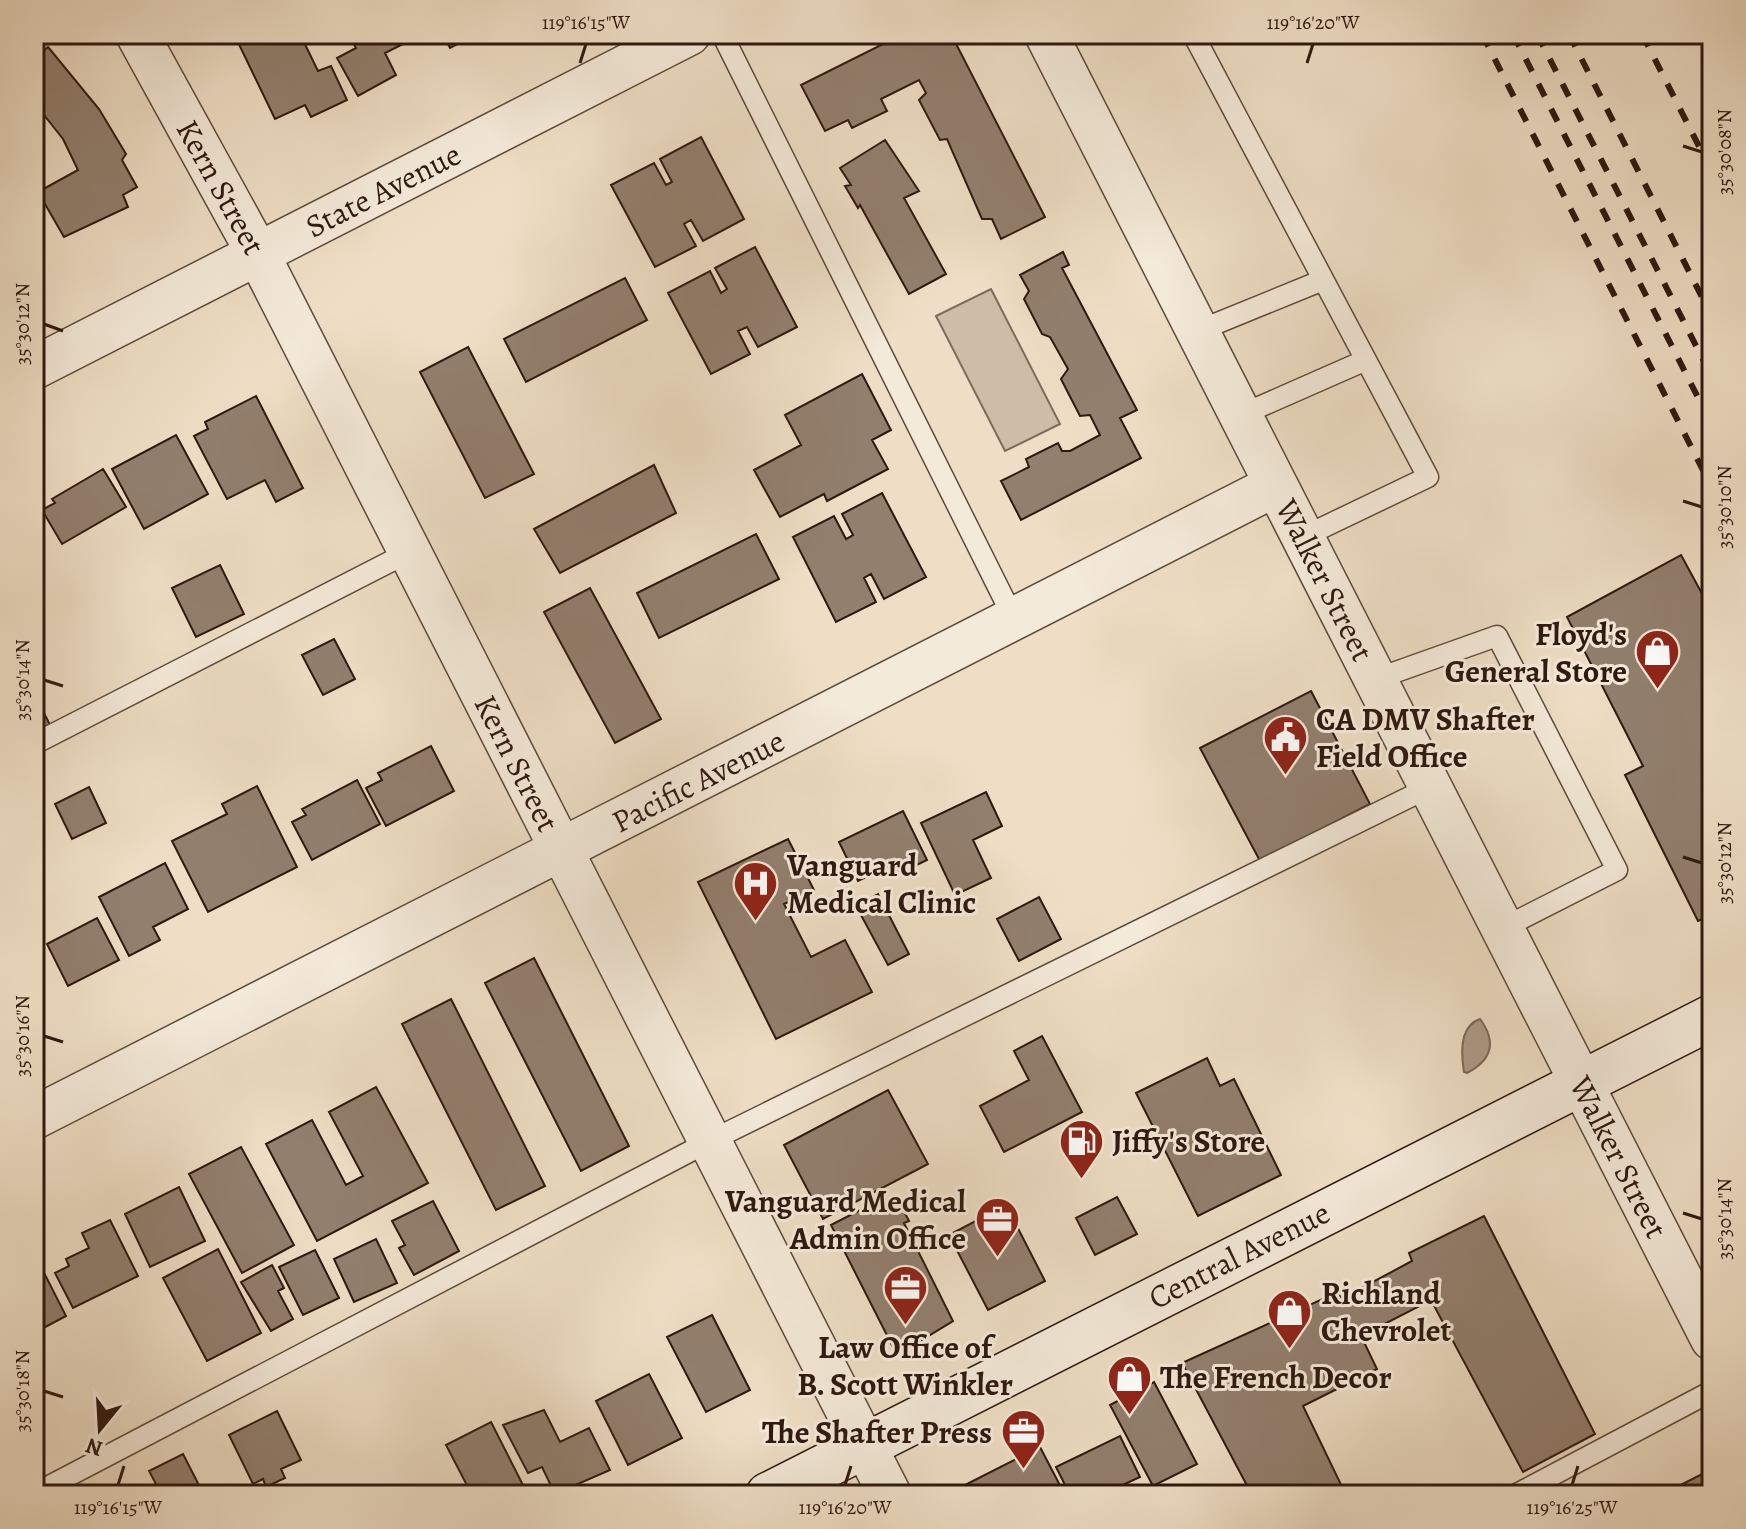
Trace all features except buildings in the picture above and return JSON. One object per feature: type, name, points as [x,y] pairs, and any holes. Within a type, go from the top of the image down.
[{"type":"street","name":"Kern Street","points":[[137,34],[258,254],[890,1495]]},
{"type":"street","name":"State Avenue","points":[[34,368],[689,34]]},
{"type":"street","name":"Walker Street","points":[[1046,34],[1712,1339]]},
{"type":"street","name":"Pacific Avenue","points":[[34,1118],[1015,621],[1276,485]]},
{"type":"street","name":"Central Avenue","points":[[768,1495],[1580,1081],[1712,1017]]},
{"type":"lane","points":[[722,34],[1015,621]]},
{"type":"lane","points":[[1193,34],[1428,477],[1303,537]]},
{"type":"lane","points":[[1198,331],[1323,280]]},
{"type":"lane","points":[[1241,415],[1366,360]]},
{"type":"lane","points":[[34,744],[409,552]]},
{"type":"lane","points":[[1376,679],[1497,636],[1589,815],[1617,870],[1503,928]]},
{"type":"lane","points":[[34,1494],[710,1141],[1430,787]]},
{"type":"lane","points":[[1515,1495],[1712,1391]]},
{"type":"shaded area","points":[[991,289],[1060,424],[1005,451],[936,316]]},
{"type":"shaded area","points":[[1480,1019],[1489,1035],[1489,1050],[1482,1062],[1467,1073],[1463,1065],[1463,1041],[1468,1028]]},
{"type":"railway","points":[[1482,34],[1712,488]]},
{"type":"railway","points":[[1513,34],[1712,425]]},
{"type":"railway","points":[[1537,34],[1712,377]]},
{"type":"railway","points":[[1569,34],[1712,317]]},
{"type":"railway","points":[[1642,34],[1712,172]]},
{"type":"place","name":"Floyd's General Store","points":[[1658,691]]},
{"type":"place","name":"CA DMV Shafter Field Office","points":[[1285,776]]},
{"type":"place","name":"Vanguard Medical Clinic","points":[[756,922]]},
{"type":"place","name":"Jiffy's Store","points":[[1081,1180]]},
{"type":"place","name":"Vanguard Medical Admin Office","points":[[997,1258]]},
{"type":"place","name":"Law Office of B. Scott Winkler","points":[[905,1327]]},
{"type":"place","name":"Richland Chevrolet","points":[[1290,1350]]},
{"type":"place","name":"The French Decor","points":[[1129,1416]]},
{"type":"place","name":"The Shafter Press","points":[[1023,1471]]}]
